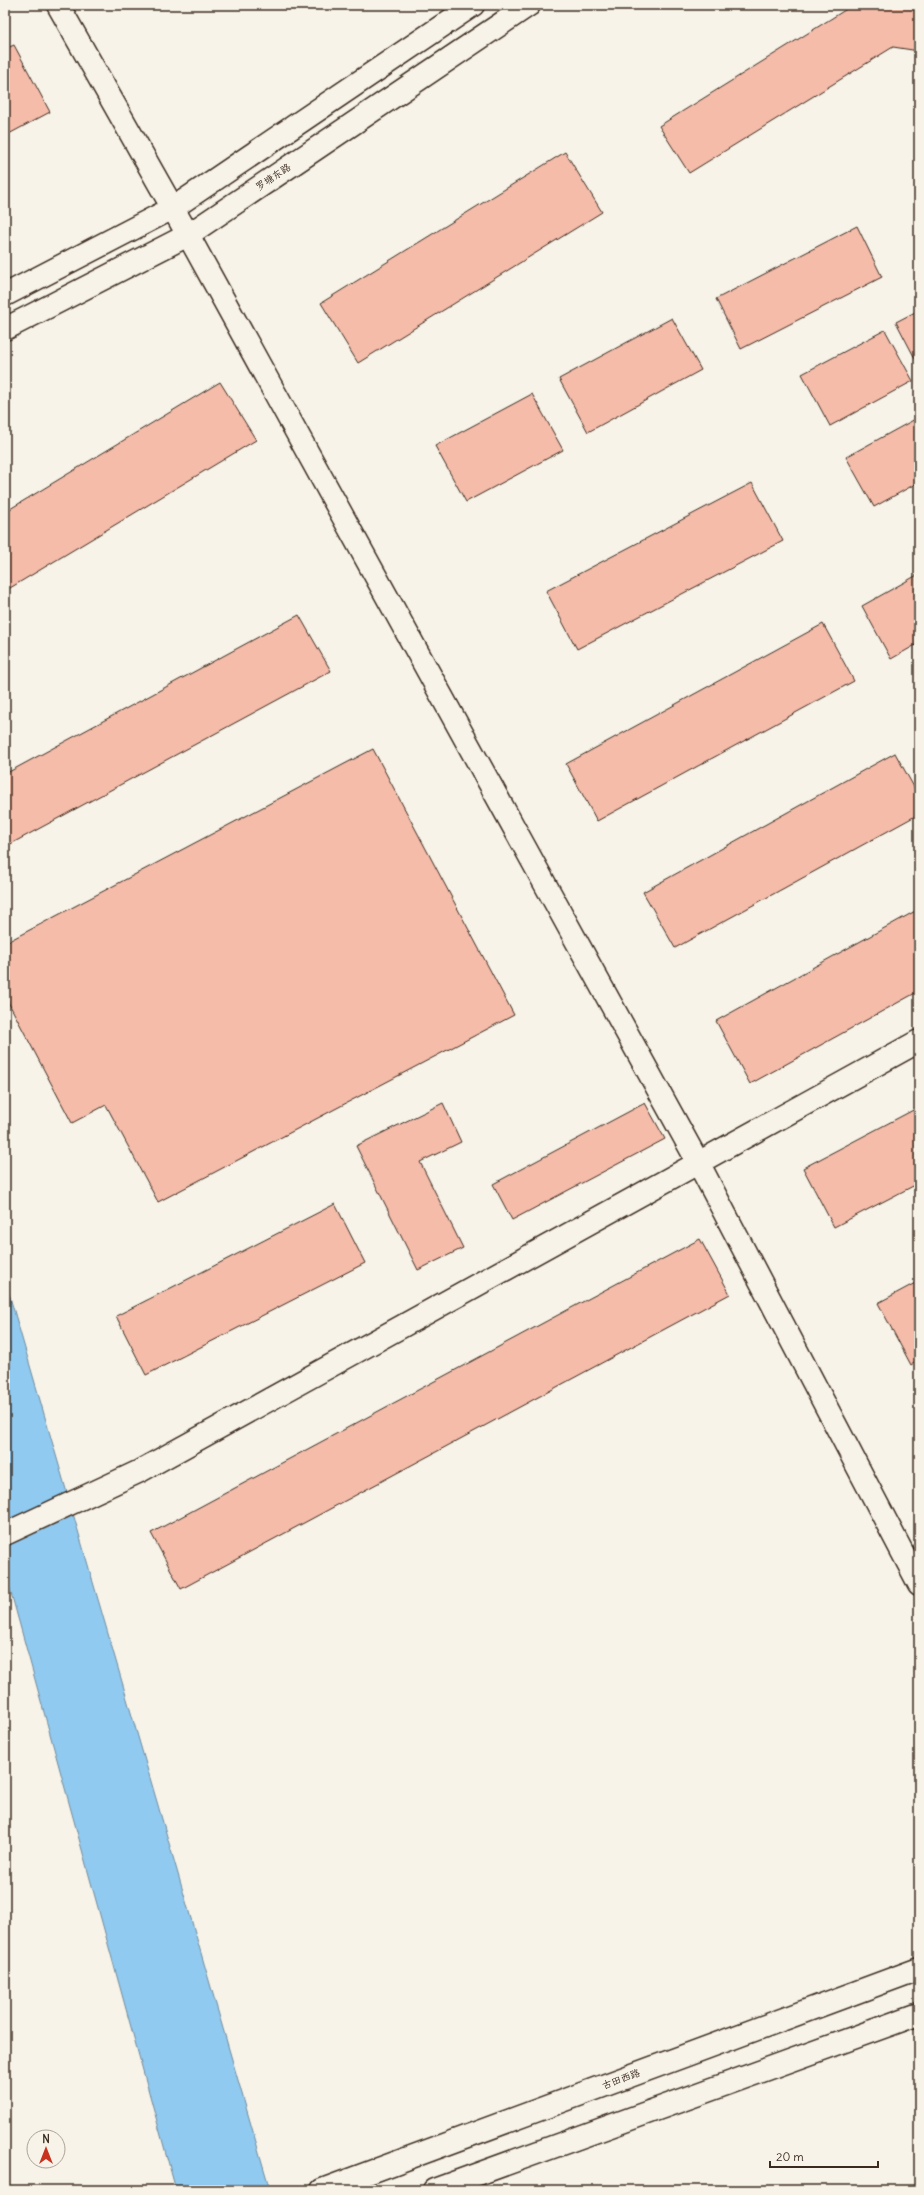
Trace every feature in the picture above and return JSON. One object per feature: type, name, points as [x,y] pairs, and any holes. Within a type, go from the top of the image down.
[{"type":"street","points":[[58,5],[188,235],[699,1164],[919,1584]]},
{"type":"street","points":[[5,295],[173,208],[473,5]]},
{"type":"street","name":"罗塘东路","points":[[5,329],[188,235],[529,5]]},
{"type":"street","points":[[5,1534],[140,1471],[699,1164],[919,1041]]},
{"type":"street","name":"古田西路","points":[[322,2190],[919,1968]]},
{"type":"street","points":[[434,2190],[919,2014]]},
{"type":"water","points":[[5,1280],[270,2190],[176,2190],[5,1571]]},
{"type":"building","points":[[853,5],[919,5],[919,51],[893,47],[689,173],[659,126]]},
{"type":"building","points":[[14,45],[50,112],[5,136],[5,49]]},
{"type":"building","points":[[565,152],[602,212],[358,363],[321,303]]},
{"type":"building","points":[[857,226],[882,277],[741,349],[716,299]]},
{"type":"building","points":[[919,310],[919,366],[896,322]]},
{"type":"building","points":[[672,318],[701,370],[588,432],[559,379]]},
{"type":"building","points":[[885,330],[913,381],[830,426],[802,374]]},
{"type":"building","points":[[220,382],[256,440],[5,591],[5,512]]},
{"type":"building","points":[[532,394],[563,450],[466,502],[435,446]]},
{"type":"building","points":[[919,417],[919,482],[874,507],[846,457]]},
{"type":"building","points":[[752,483],[783,541],[577,649],[546,591]]},
{"type":"building","points":[[919,574],[919,643],[891,659],[862,606]]},
{"type":"building","points":[[299,615],[331,671],[5,847],[5,774]]},
{"type":"building","points":[[823,624],[854,681],[597,821],[566,764]]},
{"type":"building","points":[[373,749],[514,1015],[158,1202],[106,1105],[72,1123],[5,996],[5,943]]},
{"type":"building","points":[[895,753],[919,796],[919,814],[675,948],[643,892]]},
{"type":"building","points":[[919,909],[919,991],[750,1084],[716,1021]]},
{"type":"building","points":[[443,1103],[461,1142],[420,1162],[463,1248],[418,1270],[356,1146]]},
{"type":"building","points":[[645,1103],[665,1139],[512,1220],[493,1184]]},
{"type":"building","points":[[919,1107],[919,1183],[834,1227],[803,1168]]},
{"type":"building","points":[[335,1204],[365,1263],[146,1375],[116,1316]]},
{"type":"building","points":[[700,1239],[730,1294],[181,1589],[151,1533]]},
{"type":"building","points":[[919,1281],[919,1360],[911,1365],[878,1303]]}]
